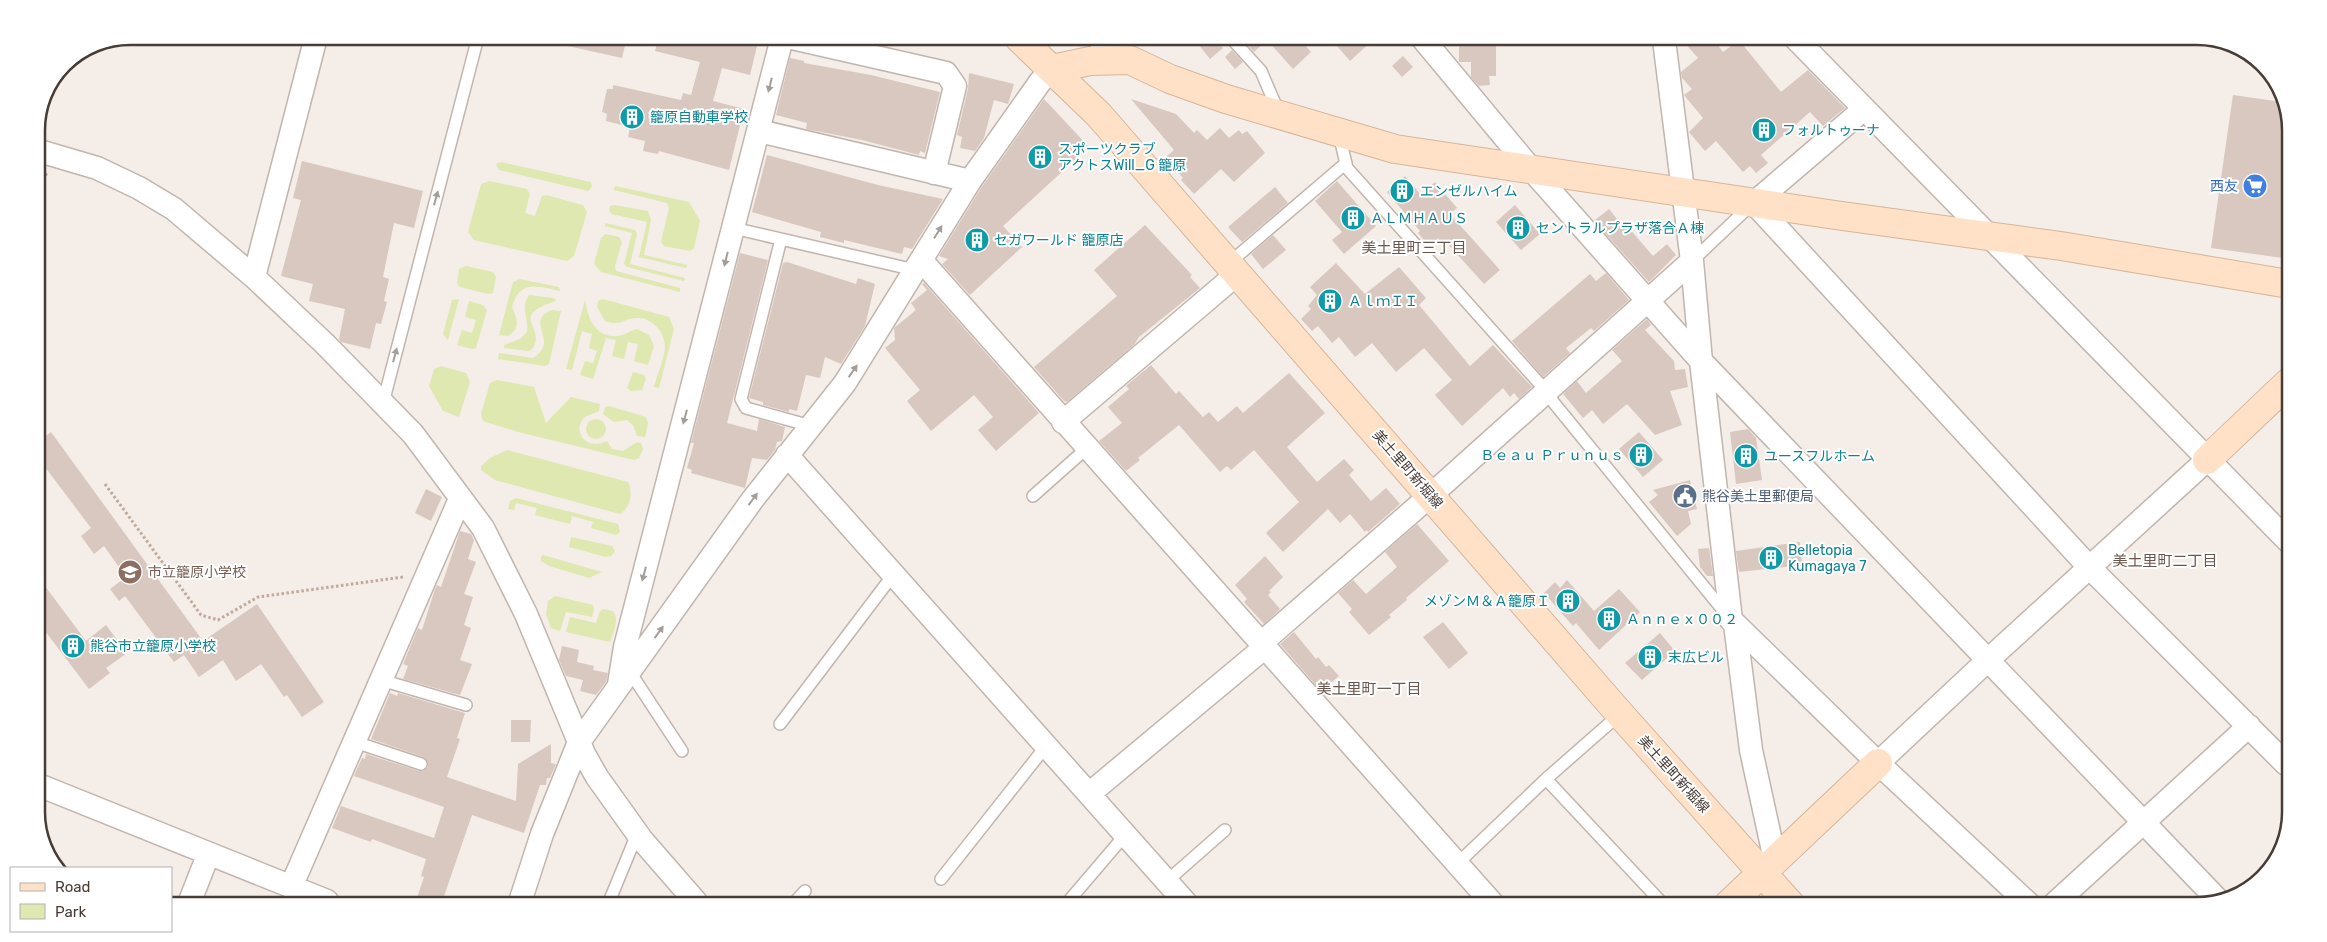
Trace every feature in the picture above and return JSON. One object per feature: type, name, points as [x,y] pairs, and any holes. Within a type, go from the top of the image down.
[{"type":"street","points":[[254,277],[314,45]]},
{"type":"street","points":[[629,666],[733,228],[780,45]]},
{"type":"street","points":[[823,45],[946,73],[955,86],[934,172]]},
{"type":"street","name":"美土里町新堀線","points":[[1026,45],[1099,115],[1432,495],[1620,714],[1769,866],[1786,897]]},
{"type":"street","points":[[1108,45],[1130,60],[1170,79],[1280,115],[1395,149],[1683,190],[1754,203],[2061,246],[2282,283]]},
{"type":"street","points":[[1428,45],[1531,169],[1701,361],[2213,895]]},
{"type":"street","points":[[1665,45],[1692,261],[1701,361],[1733,622],[1769,866]]},
{"type":"street","points":[[1802,45],[2282,535]]},
{"type":"street","points":[[522,897],[542,834],[579,742],[629,666],[753,499],[860,361],[970,181],[1040,82],[1052,69],[1090,61],[1130,60]]},
{"type":"street","points":[[1754,203],[1864,109]]},
{"type":"street","points":[[758,131],[970,181]]},
{"type":"street","points":[[45,153],[97,168],[139,188],[174,209],[254,277],[325,344],[413,434],[483,528],[526,614],[579,742],[597,777],[637,834],[691,897]]},
{"type":"street","points":[[1754,203],[2090,568],[2282,760]]},
{"type":"street","points":[[1089,794],[1262,646],[1692,261]]},
{"type":"street","points":[[918,265],[1087,448],[1487,897]]},
{"type":"street","points":[[1063,422],[1232,269]]},
{"type":"street","points":[[1736,897],[1988,660],[2090,568],[2282,389]]},
{"type":"street","points":[[787,455],[1181,897]]},
{"type":"street","points":[[291,887],[460,499]]},
{"type":"street","points":[[1733,622],[1878,763],[2021,897]]},
{"type":"street","points":[[2062,897],[2249,726]]},
{"type":"street","points":[[45,788],[208,855],[317,897]]},
{"type":"street","points":[[192,897],[208,855]]},
{"type":"lane","points":[[383,403],[476,45]]},
{"type":"lane","points":[[1237,45],[1261,71],[1280,115]]},
{"type":"lane","points":[[1339,133],[1347,168],[1547,392],[1733,622]]},
{"type":"lane","points":[[1232,269],[1346,163]]},
{"type":"lane","points":[[1692,261],[1754,203]]},
{"type":"lane","points":[[733,228],[918,265]]},
{"type":"lane","points":[[781,239],[741,399],[746,408],[811,426]]},
{"type":"lane","points":[[1033,496],[1087,448]]},
{"type":"lane","points":[[780,724],[893,574]]},
{"type":"lane","points":[[629,666],[682,751]]},
{"type":"lane","points":[[381,680],[466,705]]},
{"type":"lane","points":[[1457,864],[1546,779],[1620,714]]},
{"type":"lane","points":[[354,742],[421,764]]},
{"type":"lane","points":[[941,878],[1046,746]]},
{"type":"lane","points":[[1546,779],[1656,897]]},
{"type":"lane","points":[[1167,882],[1224,830]]},
{"type":"lane","points":[[611,897],[637,834]]},
{"type":"lane","points":[[1072,897],[1125,834]]},
{"type":"lane","points":[[799,897],[804,891]]},
{"type":"path","points":[[105,484],[201,615],[218,620],[258,597],[404,577]]},
{"type":"green space","points":[[501,162],[591,182],[592,187],[588,191],[499,170],[496,164]]},
{"type":"green space","points":[[489,181],[527,189],[530,194],[525,213],[535,216],[542,196],[546,195],[583,205],[587,212],[574,256],[567,261],[474,240],[468,232],[481,184]]},
{"type":"green space","points":[[615,186],[689,202],[700,221],[694,248],[690,251],[664,246],[661,242],[669,208],[667,203],[614,190]]},
{"type":"green space","points":[[614,205],[648,211],[651,220],[644,255],[687,265],[686,268],[639,257],[647,222],[612,214],[609,211],[610,206]]},
{"type":"green space","points":[[605,223],[635,230],[637,234],[630,264],[685,278],[684,281],[627,267],[624,264],[632,233],[605,226]]},
{"type":"green space","points":[[605,234],[619,237],[622,242],[615,266],[616,271],[680,288],[680,292],[601,272],[594,264],[601,238]]},
{"type":"green space","points":[[466,266],[493,272],[496,277],[493,293],[488,294],[460,287],[457,283],[459,269]]},
{"type":"green space","points":[[520,279],[559,287],[560,291],[537,286],[525,288],[515,298],[512,307],[517,323],[515,330],[508,336],[499,335],[513,282]]},
{"type":"green space","points":[[529,295],[554,298],[556,301],[541,307],[531,317],[536,340],[533,348],[529,351],[504,348],[504,345],[520,339],[527,332],[525,304]]},
{"type":"green space","points":[[459,299],[448,340],[443,334],[452,300]]},
{"type":"green space","points":[[603,299],[669,317],[674,329],[659,388],[654,387],[665,350],[664,340],[660,331],[648,320],[638,318],[619,323],[605,321],[597,307],[598,301]]},
{"type":"green space","points":[[585,300],[588,314],[594,326],[604,334],[618,336],[637,329],[649,335],[654,346],[648,365],[634,361],[638,344],[628,342],[624,359],[612,356],[616,340],[606,338],[593,379],[580,375],[585,361],[593,363],[597,351],[589,348],[592,334],[582,331],[572,370],[566,369]]},
{"type":"green space","points":[[469,301],[483,305],[487,310],[476,348],[472,349],[457,345],[462,330],[472,333],[476,320],[465,317]]},
{"type":"green space","points":[[552,310],[561,311],[549,364],[545,366],[498,359],[499,353],[533,358],[541,352],[544,338],[541,320],[544,315]]},
{"type":"green space","points":[[441,366],[466,373],[470,382],[459,417],[443,411],[429,386],[434,369]]},
{"type":"green space","points":[[633,372],[644,375],[646,379],[642,390],[631,391],[627,388]]},
{"type":"green space","points":[[497,380],[534,387],[546,423],[571,397],[600,404],[599,411],[585,417],[581,423],[579,428],[583,438],[592,444],[607,441],[612,449],[623,451],[637,442],[641,443],[643,449],[639,458],[634,460],[518,432],[483,421],[481,414],[490,383]]},
{"type":"green space","points":[[609,406],[646,417],[648,423],[645,437],[637,436],[633,425],[627,420],[614,422],[603,414],[605,407]]},
{"type":"green space","points":[[592,419],[600,419],[606,425],[606,433],[600,439],[592,439],[586,433],[586,425]]},
{"type":"green space","points":[[507,450],[628,482],[631,495],[629,504],[620,514],[495,480],[481,470],[481,466],[490,458]]},
{"type":"green space","points":[[516,498],[618,524],[620,532],[616,535],[591,528],[593,522],[572,516],[570,524],[535,515],[537,508],[516,503],[514,510],[508,509],[510,501]]},
{"type":"green space","points":[[571,537],[612,546],[615,551],[611,556],[606,557],[569,547]]},
{"type":"green space","points":[[543,555],[602,572],[589,578],[549,566],[541,561]]},
{"type":"green space","points":[[555,596],[593,605],[592,617],[566,612],[560,631],[551,628],[546,614],[548,601]]},
{"type":"green space","points":[[603,609],[613,611],[616,618],[610,642],[566,632],[570,617],[596,623],[600,611]]},
{"type":"building","points":[[564,45],[625,45],[622,58]]},
{"type":"building","points":[[656,45],[757,45],[750,75],[722,68],[713,101],[744,109],[729,170],[659,151],[658,154],[643,151],[645,141],[628,137],[630,127],[606,121],[607,114],[602,112],[607,89],[613,89],[613,85],[681,100],[683,93],[691,95],[700,62],[655,51]]},
{"type":"building","points":[[1199,45],[1220,45],[1223,48],[1210,59]]},
{"type":"building","points":[[1248,45],[1262,45],[1254,52]]},
{"type":"building","points":[[1271,45],[1305,45],[1311,52],[1293,69]]},
{"type":"building","points":[[1336,45],[1367,45],[1350,61]]},
{"type":"building","points":[[1459,45],[1496,45],[1496,76],[1489,76],[1490,85],[1479,86],[1471,77],[1471,62],[1459,62]]},
{"type":"building","points":[[1686,45],[1718,45],[1723,52],[1732,45],[1743,45],[1781,92],[1808,70],[1845,108],[1823,126],[1810,112],[1761,155],[1768,163],[1756,173],[1750,166],[1743,172],[1716,141],[1705,151],[1689,132],[1703,118],[1684,95],[1692,89],[1682,78],[1681,72],[1698,58]]},
{"type":"building","points":[[1232,50],[1243,62],[1235,69],[1225,57]]},
{"type":"building","points":[[1403,56],[1413,67],[1402,77],[1392,66]]},
{"type":"building","points":[[790,58],[804,61],[804,63],[871,75],[940,92],[925,153],[920,151],[919,155],[862,140],[806,129],[807,123],[776,115]]},
{"type":"building","points":[[969,73],[1014,84],[1008,104],[994,100],[984,138],[975,151],[960,148],[962,137],[957,135],[968,89]]},
{"type":"building","name":"西友","points":[[2233,95],[2277,101],[2282,125],[2282,258],[2211,248]]},
{"type":"building","points":[[1044,99],[1089,147],[1003,226],[1022,247],[970,295],[942,264],[948,259],[939,256],[981,188]]},
{"type":"building","points":[[1131,99],[1176,114],[1194,133],[1197,130],[1207,140],[1220,128],[1229,138],[1239,130],[1242,134],[1247,131],[1265,153],[1234,182],[1221,169],[1194,194],[1181,180],[1183,178],[1166,157],[1174,150]]},
{"type":"building","points":[[767,155],[878,185],[943,199],[912,249],[904,247],[902,254],[844,240],[844,243],[820,237],[821,232],[752,212]]},
{"type":"building","points":[[302,161],[423,191],[414,228],[394,223],[383,277],[389,279],[384,301],[387,302],[381,324],[376,323],[370,349],[341,342],[339,339],[345,309],[309,301],[313,284],[281,276],[301,200],[293,198]]},
{"type":"building","points":[[1405,176],[1421,195],[1435,182],[1457,208],[1450,214],[1500,270],[1484,284],[1446,242],[1442,245],[1438,238],[1429,246],[1418,233],[1420,231],[1387,192]]},
{"type":"building","name":"ＡＬＭＨＡＵＳ","points":[[1337,181],[1376,226],[1344,254],[1332,240],[1342,232],[1315,201]]},
{"type":"building","points":[[1275,187],[1288,203],[1242,242],[1228,227]]},
{"type":"building","name":"セントラルプラザ落合Ａ棟","points":[[1515,205],[1540,234],[1521,250],[1496,222]]},
{"type":"building","points":[[1609,209],[1625,229],[1628,227],[1653,256],[1667,244],[1676,255],[1649,282],[1594,221]]},
{"type":"building","points":[[1145,225],[1192,275],[1190,277],[1200,288],[1139,337],[1134,345],[1067,402],[1064,401],[1034,367],[1117,296],[1094,270]]},
{"type":"building","points":[[1273,235],[1286,250],[1263,269],[1251,254]]},
{"type":"building","points":[[740,253],[768,260],[727,423],[757,431],[759,419],[785,427],[782,441],[777,442],[775,450],[767,460],[752,458],[745,488],[691,473],[692,470],[687,468],[694,443],[691,443]]},
{"type":"building","points":[[787,262],[856,284],[858,278],[875,284],[865,326],[841,364],[825,357],[820,378],[806,375],[797,411],[789,409],[789,412],[763,405],[763,402],[749,398],[783,263]]},
{"type":"building","points":[[1336,263],[1365,294],[1399,267],[1426,298],[1419,305],[1470,366],[1493,345],[1532,387],[1519,399],[1514,393],[1510,397],[1503,388],[1462,426],[1435,395],[1452,380],[1424,348],[1396,372],[1372,343],[1355,357],[1339,337],[1332,343],[1318,326],[1312,331],[1301,319],[1311,309],[1308,306],[1317,295],[1310,287]]},
{"type":"building","points":[[1606,273],[1629,300],[1594,331],[1591,328],[1566,348],[1570,353],[1543,377],[1512,341],[1590,274],[1596,281]]},
{"type":"building","points":[[924,283],[1039,413],[996,451],[978,430],[993,417],[974,395],[931,431],[907,401],[920,390],[885,348],[895,340],[894,328],[916,310],[911,303],[927,290],[922,284]]},
{"type":"building","points":[[1647,319],[1651,325],[1645,330],[1674,361],[1675,370],[1685,369],[1688,387],[1670,391],[1682,425],[1655,435],[1627,404],[1603,424],[1592,410],[1583,418],[1563,394],[1577,381],[1586,393],[1622,361],[1612,350]]},
{"type":"building","points":[[1151,365],[1176,394],[1179,391],[1203,417],[1209,412],[1218,422],[1237,406],[1243,413],[1289,373],[1325,413],[1287,447],[1317,482],[1344,459],[1354,470],[1349,475],[1371,501],[1386,488],[1400,504],[1368,532],[1367,530],[1365,532],[1350,514],[1340,523],[1328,509],[1283,552],[1266,533],[1299,502],[1254,450],[1231,470],[1227,466],[1220,472],[1179,425],[1138,458],[1140,460],[1126,471],[1099,441],[1122,423],[1108,407],[1129,389],[1126,386]]},
{"type":"building","name":"ユースフルホーム","points":[[1748,429],[1756,438],[1762,480],[1736,484],[1730,432]]},
{"type":"building","points":[[51,432],[203,641],[257,604],[324,702],[302,717],[287,695],[284,697],[261,664],[236,681],[223,660],[199,677],[184,655],[174,662],[125,596],[119,601],[110,589],[126,577],[104,546],[94,554],[81,536],[91,528],[45,467],[45,436]]},
{"type":"building","name":"Ｂｅａｕ Ｐｒｕｎｕｓ","points":[[1639,432],[1663,460],[1643,477],[1619,449]]},
{"type":"building","points":[[1690,480],[1697,509],[1688,511],[1691,524],[1677,536],[1649,502],[1658,495],[1653,490]]},
{"type":"building","points":[[426,489],[442,497],[431,521],[415,513]]},
{"type":"building","points":[[1417,524],[1449,561],[1406,598],[1407,600],[1389,615],[1391,617],[1369,635],[1349,612],[1352,609],[1338,593],[1353,580],[1366,594],[1397,567],[1385,552]]},
{"type":"building","points":[[460,531],[471,534],[474,540],[468,559],[476,562],[464,594],[473,597],[464,625],[471,628],[460,660],[472,664],[460,695],[403,679],[408,666],[403,664],[418,628],[422,630],[435,589],[437,585],[441,587]]},
{"type":"building","name":"Belletopia Kumagaya 7","points":[[1800,542],[1802,565],[1739,572],[1736,551]]},
{"type":"building","points":[[1709,548],[1713,576],[1707,576],[1700,567],[1698,549]]},
{"type":"building","points":[[1265,556],[1283,577],[1269,591],[1271,592],[1268,595],[1280,609],[1264,624],[1244,602],[1247,599],[1235,585]]},
{"type":"building","points":[[1567,580],[1594,611],[1619,589],[1640,612],[1599,650],[1576,623],[1573,626],[1544,593],[1555,582],[1560,588]]},
{"type":"building","name":"熊谷市立籠原小学校","points":[[45,586],[86,641],[106,625],[127,653],[106,668],[110,673],[89,689],[45,631]]},
{"type":"building","points":[[1443,622],[1468,653],[1449,669],[1423,637]]},
{"type":"building","points":[[1294,632],[1316,659],[1318,657],[1326,667],[1329,665],[1339,676],[1321,691],[1280,644]]},
{"type":"building","name":"末広ビル","points":[[1660,633],[1675,651],[1642,680],[1625,663]]},
{"type":"building","points":[[562,646],[579,650],[577,662],[594,666],[593,670],[608,673],[606,682],[596,695],[580,691],[583,680],[566,676],[559,660]]},
{"type":"building","points":[[390,693],[397,696],[398,693],[465,713],[457,738],[460,739],[447,777],[516,801],[518,764],[551,744],[551,763],[556,764],[550,778],[547,778],[546,785],[540,785],[524,833],[472,815],[444,897],[417,897],[424,877],[421,876],[426,859],[372,839],[371,842],[332,828],[341,806],[434,838],[444,807],[354,776],[362,758],[365,759],[366,754],[419,771],[423,771],[428,767],[428,762],[423,757],[371,739]]},
{"type":"building","points":[[511,720],[531,720],[530,742],[511,742]]},
{"type":"place","name":"籠原自動車学校","points":[[632,117]]},
{"type":"place","name":"フォルトゥーナ","points":[[1764,130]]},
{"type":"place","name":"スポーツクラブ アクトスWill_G 籠原","points":[[1040,157]]},
{"type":"place","name":"西友","points":[[2255,186]]},
{"type":"place","name":"エンゼルハイム","points":[[1402,191]]},
{"type":"place","name":"ＡＬＭＨＡＵＳ","points":[[1353,218]]},
{"type":"place","name":"セントラルプラザ落合Ａ棟","points":[[1518,228]]},
{"type":"place","name":"セガワールド 籠原店","points":[[977,240]]},
{"type":"place","name":"ＡｌｍＩＩ","points":[[1330,301]]},
{"type":"place","name":"Ｂｅａｕ Ｐｒｕｎｕｓ","points":[[1641,455]]},
{"type":"place","name":"ユースフルホーム","points":[[1746,456]]},
{"type":"place","name":"熊谷美土里郵便局","points":[[1685,496]]},
{"type":"place","name":"Belletopia Kumagaya 7","points":[[1771,558]]},
{"type":"place","name":"市立籠原小学校","points":[[130,572]]},
{"type":"place","name":"メゾンＭ＆Ａ籠原Ｉ","points":[[1568,601]]},
{"type":"place","name":"Ａｎｎｅｘ００２","points":[[1609,619]]},
{"type":"place","name":"熊谷市立籠原小学校","points":[[73,646]]},
{"type":"place","name":"末広ビル","points":[[1650,657]]},
{"type":"district","name":"美土里町三丁目","points":[[1414,248]]},
{"type":"district","name":"美土里町二丁目","points":[[2165,561]]},
{"type":"district","name":"美土里町一丁目","points":[[1369,689]]}]
